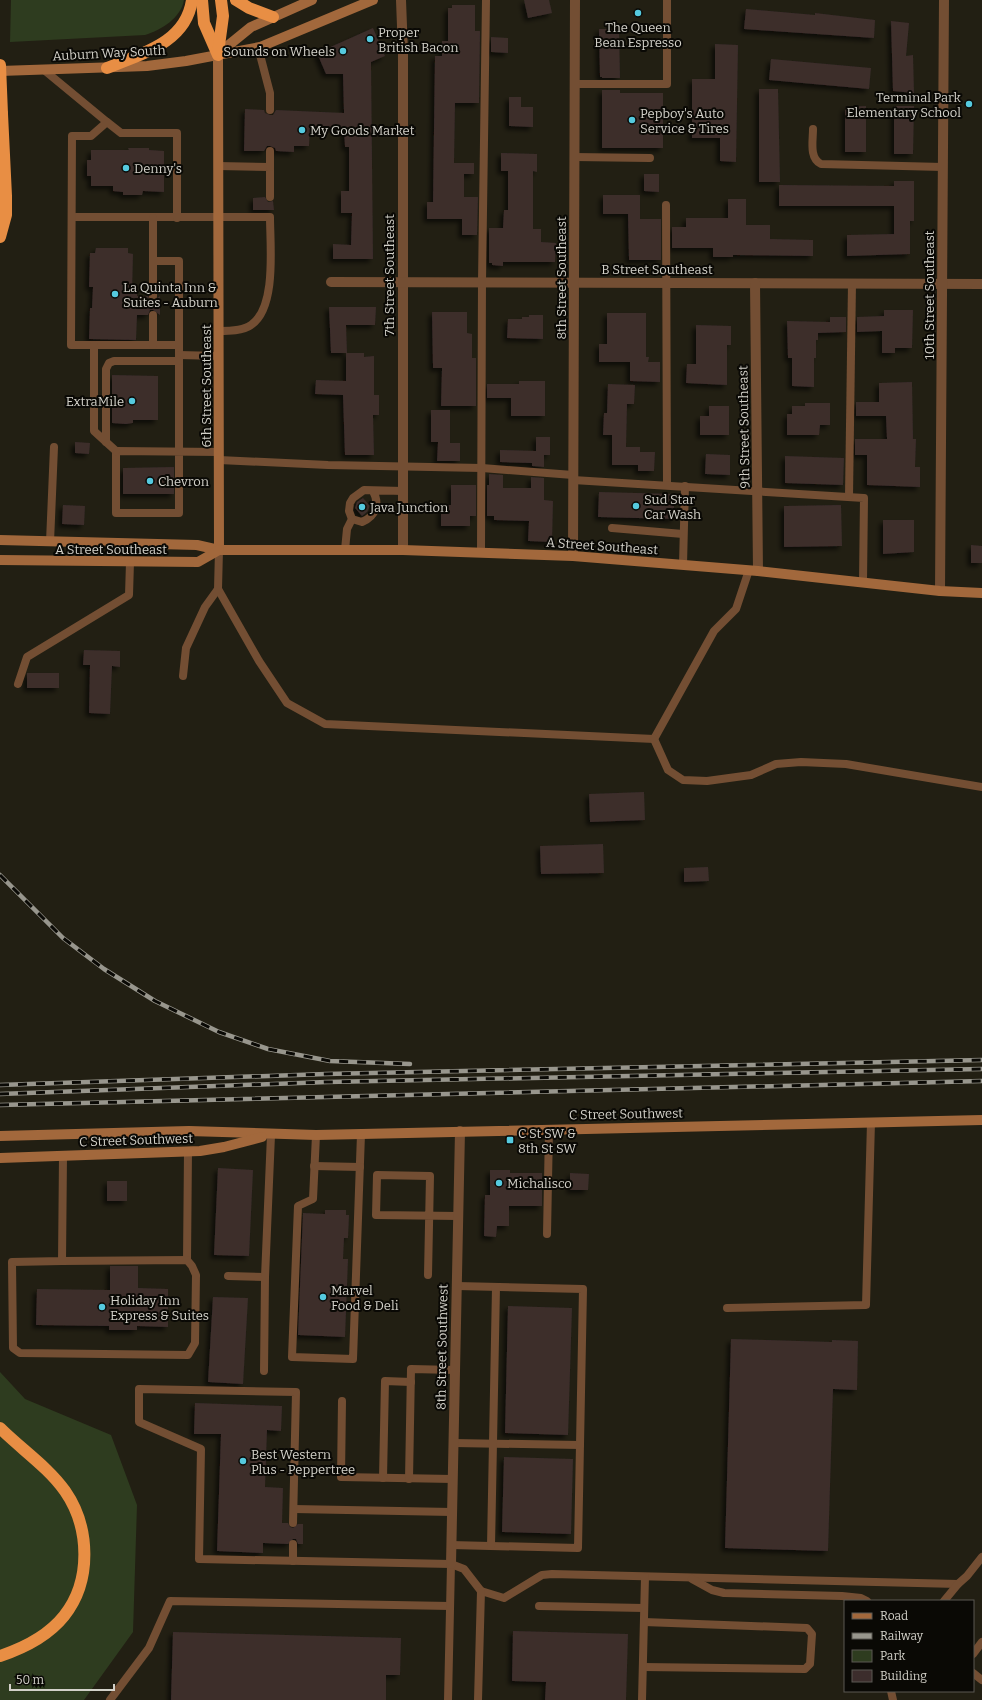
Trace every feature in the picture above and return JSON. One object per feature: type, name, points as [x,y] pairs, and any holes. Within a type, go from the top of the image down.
[{"type":"highway","points":[[107,68],[154,48],[169,39],[183,25],[192,0]]},
{"type":"highway","points":[[202,0],[204,23],[218,54]]},
{"type":"highway","points":[[218,54],[223,16],[222,0]]},
{"type":"highway","points":[[236,0],[249,8],[273,17]]},
{"type":"highway","points":[[0,65],[6,196],[6,215],[0,237]]},
{"type":"highway","points":[[0,1428],[53,1476],[65,1491],[74,1506],[81,1525],[84,1544],[84,1562],[81,1580],[70,1607],[63,1617],[40,1637],[3,1654]]},
{"type":"main road","name":"Auburn Way South","points":[[218,54],[251,27],[312,0]]},
{"type":"main road","name":"Auburn Way South","points":[[0,71],[147,66],[258,47],[373,0]]},
{"type":"main road","name":"6th Street Southeast","points":[[218,54],[219,550]]},
{"type":"main road","name":"A Street Southeast","points":[[0,540],[197,546],[219,550],[404,550],[573,556],[753,570],[940,591],[982,593]]},
{"type":"main road","name":"A Street Southeast","points":[[0,560],[198,562],[219,550]]},
{"type":"main road","name":"C Street Southwest","points":[[0,1136],[189,1131],[316,1136],[460,1131],[982,1120]]},
{"type":"main road","name":"C Street Southwest","points":[[0,1158],[188,1152],[224,1147],[271,1135]]},
{"type":"street","name":"7th Street Southeast","points":[[401,0],[403,52],[402,282],[404,550]]},
{"type":"street","name":"8th Street Southeast","points":[[573,556],[575,0]]},
{"type":"street","name":"10th Street Southeast","points":[[940,591],[944,0]]},
{"type":"street","name":"B Street Southeast","points":[[331,282],[982,284]]},
{"type":"street","name":"9th Street Southeast","points":[[753,570],[758,490],[755,283]]},
{"type":"street","name":"8th Street Southwest","points":[[451,1564],[460,1131]]},
{"type":"lane","points":[[481,552],[482,282],[486,0]]},
{"type":"lane","points":[[574,84],[667,84],[667,0]]},
{"type":"lane","points":[[258,47],[270,93],[270,110]]},
{"type":"lane","points":[[44,70],[121,133],[177,133],[177,218]]},
{"type":"lane","points":[[107,122],[91,136],[72,136],[71,345],[179,345]]},
{"type":"lane","points":[[813,129],[813,155],[816,161],[821,164],[943,167]]},
{"type":"lane","points":[[270,151],[270,197]]},
{"type":"lane","points":[[574,157],[650,158]]},
{"type":"lane","points":[[218,166],[270,167]]},
{"type":"lane","points":[[666,205],[667,485]]},
{"type":"lane","points":[[72,217],[218,218],[270,214],[269,290],[265,310],[252,326],[235,330],[218,331]]},
{"type":"lane","points":[[153,218],[153,296]]},
{"type":"lane","points":[[116,451],[116,513],[179,513],[179,261],[153,261]]},
{"type":"lane","points":[[849,496],[852,283]]},
{"type":"lane","points":[[153,315],[153,345]]},
{"type":"lane","points":[[94,345],[94,431],[116,451],[179,452],[328,466],[482,468],[667,485],[864,498],[863,582]]},
{"type":"lane","points":[[106,442],[106,369],[109,363],[114,361],[218,356]]},
{"type":"lane","points":[[50,542],[54,447]]},
{"type":"lane","points":[[683,565],[685,486]]},
{"type":"lane","points":[[345,550],[347,529],[352,519],[349,507],[353,498],[364,490],[403,491]]},
{"type":"lane","points":[[352,519],[362,522],[371,516],[377,507],[377,498],[373,491]]},
{"type":"lane","points":[[612,528],[683,534]]},
{"type":"lane","points":[[219,550],[218,589],[260,661],[286,703],[326,724],[654,740]]},
{"type":"lane","points":[[18,684],[27,657],[129,595],[130,562]]},
{"type":"lane","points":[[654,740],[714,631],[736,609],[753,570]]},
{"type":"lane","points":[[183,676],[186,648],[205,606],[218,589]]},
{"type":"lane","points":[[654,740],[668,770],[683,780],[707,781],[751,775],[776,764],[801,762],[846,764],[982,787]]},
{"type":"lane","points":[[727,1308],[866,1305],[871,1122]]},
{"type":"lane","points":[[547,1234],[549,1129]]},
{"type":"lane","points":[[316,1136],[313,1200],[298,1206],[292,1357],[353,1359],[361,1134]]},
{"type":"lane","points":[[264,1371],[265,1277],[271,1135]]},
{"type":"lane","points":[[187,1260],[12,1262],[13,1348],[20,1353],[188,1354],[195,1343],[196,1275],[192,1266],[187,1260],[188,1152]]},
{"type":"lane","points":[[62,1261],[64,1156]]},
{"type":"lane","points":[[314,1166],[360,1167]]},
{"type":"lane","points":[[428,1275],[429,1216],[430,1176],[377,1175],[376,1215],[429,1216],[458,1216]]},
{"type":"lane","points":[[228,1276],[265,1277]]},
{"type":"lane","points":[[451,1545],[578,1548],[583,1288],[457,1286]]},
{"type":"lane","points":[[491,1546],[496,1287]]},
{"type":"lane","points":[[410,1479],[411,1369],[455,1370]]},
{"type":"lane","points":[[383,1478],[385,1381],[411,1382]]},
{"type":"lane","points":[[294,1524],[296,1392],[139,1389],[139,1422],[201,1449],[199,1559],[451,1564],[464,1569],[481,1591],[504,1598],[542,1576],[552,1574],[958,1584]]},
{"type":"lane","points":[[342,1401],[341,1477],[453,1479]]},
{"type":"lane","points":[[454,1443],[580,1445]]},
{"type":"lane","points":[[294,1509],[452,1512]]},
{"type":"lane","points":[[293,1544],[293,1561]]},
{"type":"lane","points":[[945,1600],[982,1557]]},
{"type":"lane","points":[[448,1700],[451,1564]]},
{"type":"lane","points":[[642,1700],[645,1577]]},
{"type":"lane","points":[[690,1578],[712,1590],[724,1593],[842,1596],[861,1598],[865,1600]]},
{"type":"lane","points":[[478,1700],[481,1591]]},
{"type":"lane","points":[[110,1700],[149,1648],[170,1601],[450,1606]]},
{"type":"lane","points":[[539,1606],[644,1608]]},
{"type":"lane","points":[[643,1667],[805,1669],[810,1664],[812,1634],[807,1628],[644,1622]]},
{"type":"lane","points":[[974,1653],[982,1642]]},
{"type":"lane","points":[[974,1674],[982,1680]]},
{"type":"green space","points":[[11,0],[184,0],[175,18],[157,30],[145,35],[10,42]]},
{"type":"green space","points":[[0,1372],[25,1399],[111,1435],[137,1505],[133,1632],[84,1700],[0,1700]]},
{"type":"building","points":[[524,0],[549,0],[552,13],[528,18]]},
{"type":"building","points":[[452,5],[475,5],[475,31],[480,31],[479,103],[455,103],[454,163],[474,163],[474,174],[464,174],[464,197],[478,197],[477,235],[462,235],[462,219],[427,219],[427,202],[433,202],[435,56],[442,56],[442,41],[448,41],[448,8],[452,8]]},
{"type":"building","points":[[746,9],[815,15],[815,13],[875,20],[874,38],[744,29]]},
{"type":"building","points":[[891,21],[909,23],[906,56],[913,55],[914,93],[893,91]]},
{"type":"building","points":[[373,28],[385,56],[371,62],[373,259],[333,259],[333,244],[351,245],[352,213],[341,213],[341,191],[349,191],[349,147],[345,147],[344,128],[310,127],[309,146],[294,146],[294,152],[276,151],[275,148],[270,146],[267,146],[264,151],[244,151],[245,109],[264,110],[265,113],[270,115],[273,115],[276,110],[344,113],[343,74],[326,74],[317,53]]},
{"type":"building","points":[[599,29],[619,29],[620,78],[600,77]]},
{"type":"building","points":[[491,37],[508,38],[508,53],[491,52]]},
{"type":"building","points":[[715,44],[738,45],[736,162],[720,161],[720,138],[692,138],[692,79],[715,79]]},
{"type":"building","points":[[771,59],[871,68],[869,89],[769,80]]},
{"type":"building","points":[[759,89],[778,89],[780,182],[759,182]]},
{"type":"building","name":"Pepboy's Auto Service & Tires","points":[[602,90],[620,90],[620,93],[663,93],[663,148],[602,148]]},
{"type":"building","points":[[509,97],[521,97],[521,107],[533,107],[533,127],[509,126]]},
{"type":"building","points":[[866,106],[866,152],[845,152],[845,107]]},
{"type":"building","points":[[894,106],[914,106],[913,154],[894,154]]},
{"type":"building","name":"Denny's","points":[[128,148],[149,148],[149,150],[164,151],[164,192],[143,191],[142,195],[123,195],[123,192],[113,191],[113,186],[91,186],[91,176],[87,176],[87,160],[91,160],[91,150],[129,150]]},
{"type":"building","points":[[501,153],[537,154],[537,172],[533,171],[533,229],[541,229],[541,242],[556,243],[555,262],[503,262],[503,266],[492,265],[492,263],[489,263],[489,228],[503,228],[504,210],[508,210],[508,171],[501,171]]},
{"type":"building","points":[[644,174],[659,174],[659,192],[644,191]]},
{"type":"building","points":[[894,181],[914,181],[914,221],[910,221],[910,254],[847,256],[847,235],[894,234],[894,206],[779,206],[779,185],[894,186]]},
{"type":"building","points":[[603,195],[640,195],[640,219],[661,219],[661,260],[629,260],[628,214],[603,214]]},
{"type":"building","points":[[265,197],[268,202],[273,201],[274,210],[253,210],[253,198]]},
{"type":"building","points":[[728,199],[746,199],[746,225],[770,225],[770,239],[813,240],[813,256],[733,255],[733,257],[713,257],[713,248],[672,248],[672,227],[686,227],[686,218],[728,218]]},
{"type":"building","name":"La Quinta Inn & Suites - Auburn","points":[[96,248],[128,248],[128,253],[133,254],[132,292],[137,292],[137,296],[148,296],[153,301],[160,296],[160,315],[153,310],[150,310],[148,315],[137,315],[136,340],[89,339],[90,308],[92,308],[93,287],[89,287],[90,253],[95,253]]},
{"type":"building","points":[[329,307],[376,307],[375,325],[346,325],[347,353],[331,353]]},
{"type":"building","points":[[884,310],[913,310],[912,348],[895,348],[895,353],[882,353],[882,331],[857,332],[857,317],[884,316]]},
{"type":"building","points":[[432,312],[467,312],[467,333],[472,334],[472,358],[476,358],[476,406],[441,406],[442,368],[433,368]]},
{"type":"building","points":[[607,313],[646,313],[646,357],[649,357],[648,362],[660,362],[660,382],[630,381],[630,362],[599,362],[599,344],[607,344]]},
{"type":"building","points":[[529,315],[543,315],[543,339],[507,338],[508,319],[522,319],[522,317],[529,317]]},
{"type":"building","points":[[830,317],[846,317],[846,332],[818,333],[818,340],[816,340],[816,358],[814,358],[814,387],[792,386],[792,358],[788,358],[787,321],[830,322]]},
{"type":"building","points":[[696,325],[731,326],[731,345],[727,345],[727,385],[686,383],[687,364],[696,364]]},
{"type":"building","points":[[346,353],[364,353],[364,357],[374,356],[374,395],[379,395],[379,415],[373,415],[374,455],[345,455],[343,395],[315,394],[316,380],[346,381]]},
{"type":"building","name":"ExtraMile","points":[[112,375],[158,376],[158,420],[133,420],[133,423],[126,424],[112,423]]},
{"type":"building","points":[[519,381],[545,381],[545,416],[511,416],[511,398],[487,398],[487,384],[519,384]]},
{"type":"building","points":[[912,382],[913,439],[916,439],[915,467],[920,467],[920,487],[867,485],[867,455],[855,455],[855,439],[887,439],[886,416],[856,416],[856,402],[879,402],[879,383]]},
{"type":"building","points":[[608,384],[635,385],[634,404],[627,404],[626,447],[640,447],[640,452],[655,452],[654,471],[638,471],[638,465],[612,465],[612,435],[603,435],[604,413],[607,413]]},
{"type":"building","points":[[805,403],[830,403],[830,425],[820,425],[819,435],[787,435],[787,414],[792,414],[792,406],[805,406]]},
{"type":"building","points":[[709,406],[729,406],[729,435],[700,435],[700,416],[709,416]]},
{"type":"building","points":[[431,410],[450,410],[450,443],[460,443],[460,461],[437,461],[438,442],[431,442]]},
{"type":"building","points":[[536,437],[550,437],[550,455],[544,455],[544,467],[532,466],[532,463],[500,462],[500,450],[536,451]]},
{"type":"building","points":[[75,442],[90,443],[89,454],[75,453]]},
{"type":"building","points":[[706,454],[730,455],[730,475],[705,474]]},
{"type":"building","points":[[785,456],[844,458],[843,485],[785,483]]},
{"type":"building","name":"Chevron","points":[[174,467],[174,494],[123,494],[123,468]]},
{"type":"building","points":[[489,474],[503,475],[503,488],[531,488],[531,477],[544,478],[544,500],[553,501],[552,542],[528,541],[529,521],[494,520],[494,516],[487,516],[487,485],[489,485]]},
{"type":"building","points":[[451,485],[476,485],[476,516],[470,516],[470,526],[441,526],[441,505],[451,505]]},
{"type":"building","name":"Sud Star Car Wash","points":[[599,492],[674,494],[674,519],[598,517]]},
{"type":"building","name":"Java Junction","points":[[363,498],[370,506],[367,512],[362,516],[355,508],[357,502]]},
{"type":"building","points":[[63,505],[85,506],[84,525],[62,524]]},
{"type":"building","points":[[841,505],[842,546],[784,547],[784,506]]},
{"type":"building","points":[[883,520],[914,520],[914,552],[883,554]]},
{"type":"building","points":[[971,545],[982,546],[982,563],[971,563]]},
{"type":"building","points":[[84,650],[120,651],[120,667],[112,666],[110,714],[89,713],[90,665],[83,665]]},
{"type":"building","points":[[27,673],[59,673],[59,688],[27,688]]},
{"type":"building","points":[[644,792],[645,820],[590,822],[589,794]]},
{"type":"building","points":[[603,844],[604,873],[541,874],[540,846]]},
{"type":"building","points":[[708,867],[709,881],[684,882],[684,868]]},
{"type":"building","points":[[218,1168],[253,1170],[249,1256],[214,1255]]},
{"type":"building","points":[[490,1170],[510,1170],[510,1173],[542,1173],[542,1206],[509,1206],[509,1226],[497,1226],[496,1237],[484,1236],[485,1195],[490,1195]]},
{"type":"building","points":[[570,1173],[589,1174],[588,1190],[570,1190]]},
{"type":"building","points":[[107,1181],[127,1181],[127,1201],[107,1201]]},
{"type":"building","name":"Marvel Food & Deli","points":[[325,1210],[346,1210],[346,1215],[349,1215],[348,1238],[344,1238],[343,1259],[348,1259],[345,1337],[298,1335],[303,1213],[325,1214]]},
{"type":"building","name":"Holiday Inn Express & Suites","points":[[110,1266],[138,1266],[138,1288],[168,1289],[168,1327],[137,1326],[137,1330],[109,1330],[109,1326],[36,1325],[37,1289],[110,1290]]},
{"type":"building","points":[[213,1297],[248,1298],[243,1384],[208,1382]]},
{"type":"building","points":[[508,1306],[572,1308],[568,1435],[505,1433]]},
{"type":"building","points":[[731,1339],[832,1342],[832,1340],[858,1341],[857,1390],[833,1389],[828,1551],[725,1548]]},
{"type":"building","name":"Best Western Plus - Peppertree","points":[[195,1403],[282,1406],[281,1431],[267,1430],[265,1487],[283,1488],[282,1523],[288,1523],[290,1527],[293,1528],[298,1524],[303,1524],[303,1544],[298,1544],[296,1539],[293,1539],[288,1544],[263,1543],[263,1553],[217,1551],[221,1434],[194,1434]]},
{"type":"building","points":[[504,1457],[573,1459],[571,1534],[502,1532]]},
{"type":"building","points":[[513,1631],[628,1634],[626,1700],[545,1700],[546,1682],[512,1681]]},
{"type":"building","points":[[173,1632],[401,1638],[400,1675],[386,1675],[386,1700],[171,1700]]},
{"type":"railway","points":[[0,875],[63,938],[104,969],[155,1001],[219,1032],[268,1049],[330,1061],[410,1064]]},
{"type":"railway","points":[[0,1085],[326,1074],[982,1060]]},
{"type":"railway","points":[[0,1094],[327,1082],[982,1069]]},
{"type":"railway","points":[[0,1105],[982,1081]]},
{"type":"place","name":"The Queen Bean Espresso","points":[[638,13]]},
{"type":"place","name":"Proper British Bacon","points":[[370,39]]},
{"type":"place","name":"Sounds on Wheels","points":[[343,51]]},
{"type":"place","name":"Terminal Park Elementary School","points":[[969,104]]},
{"type":"place","name":"Pepboy's Auto Service & Tires","points":[[632,120]]},
{"type":"place","name":"My Goods Market","points":[[302,130]]},
{"type":"place","name":"Denny's","points":[[126,168]]},
{"type":"place","name":"La Quinta Inn & Suites - Auburn","points":[[115,294]]},
{"type":"place","name":"ExtraMile","points":[[132,401]]},
{"type":"place","name":"Chevron","points":[[150,481]]},
{"type":"place","name":"Sud Star Car Wash","points":[[636,506]]},
{"type":"place","name":"Java Junction","points":[[362,507]]},
{"type":"place","name":"C St SW & 8th St SW","points":[[510,1140]]},
{"type":"place","name":"Michalisco","points":[[499,1183]]},
{"type":"place","name":"Marvel Food & Deli","points":[[323,1297]]},
{"type":"place","name":"Holiday Inn Express & Suites","points":[[102,1307]]},
{"type":"place","name":"Best Western Plus - Peppertree","points":[[243,1461]]}]
